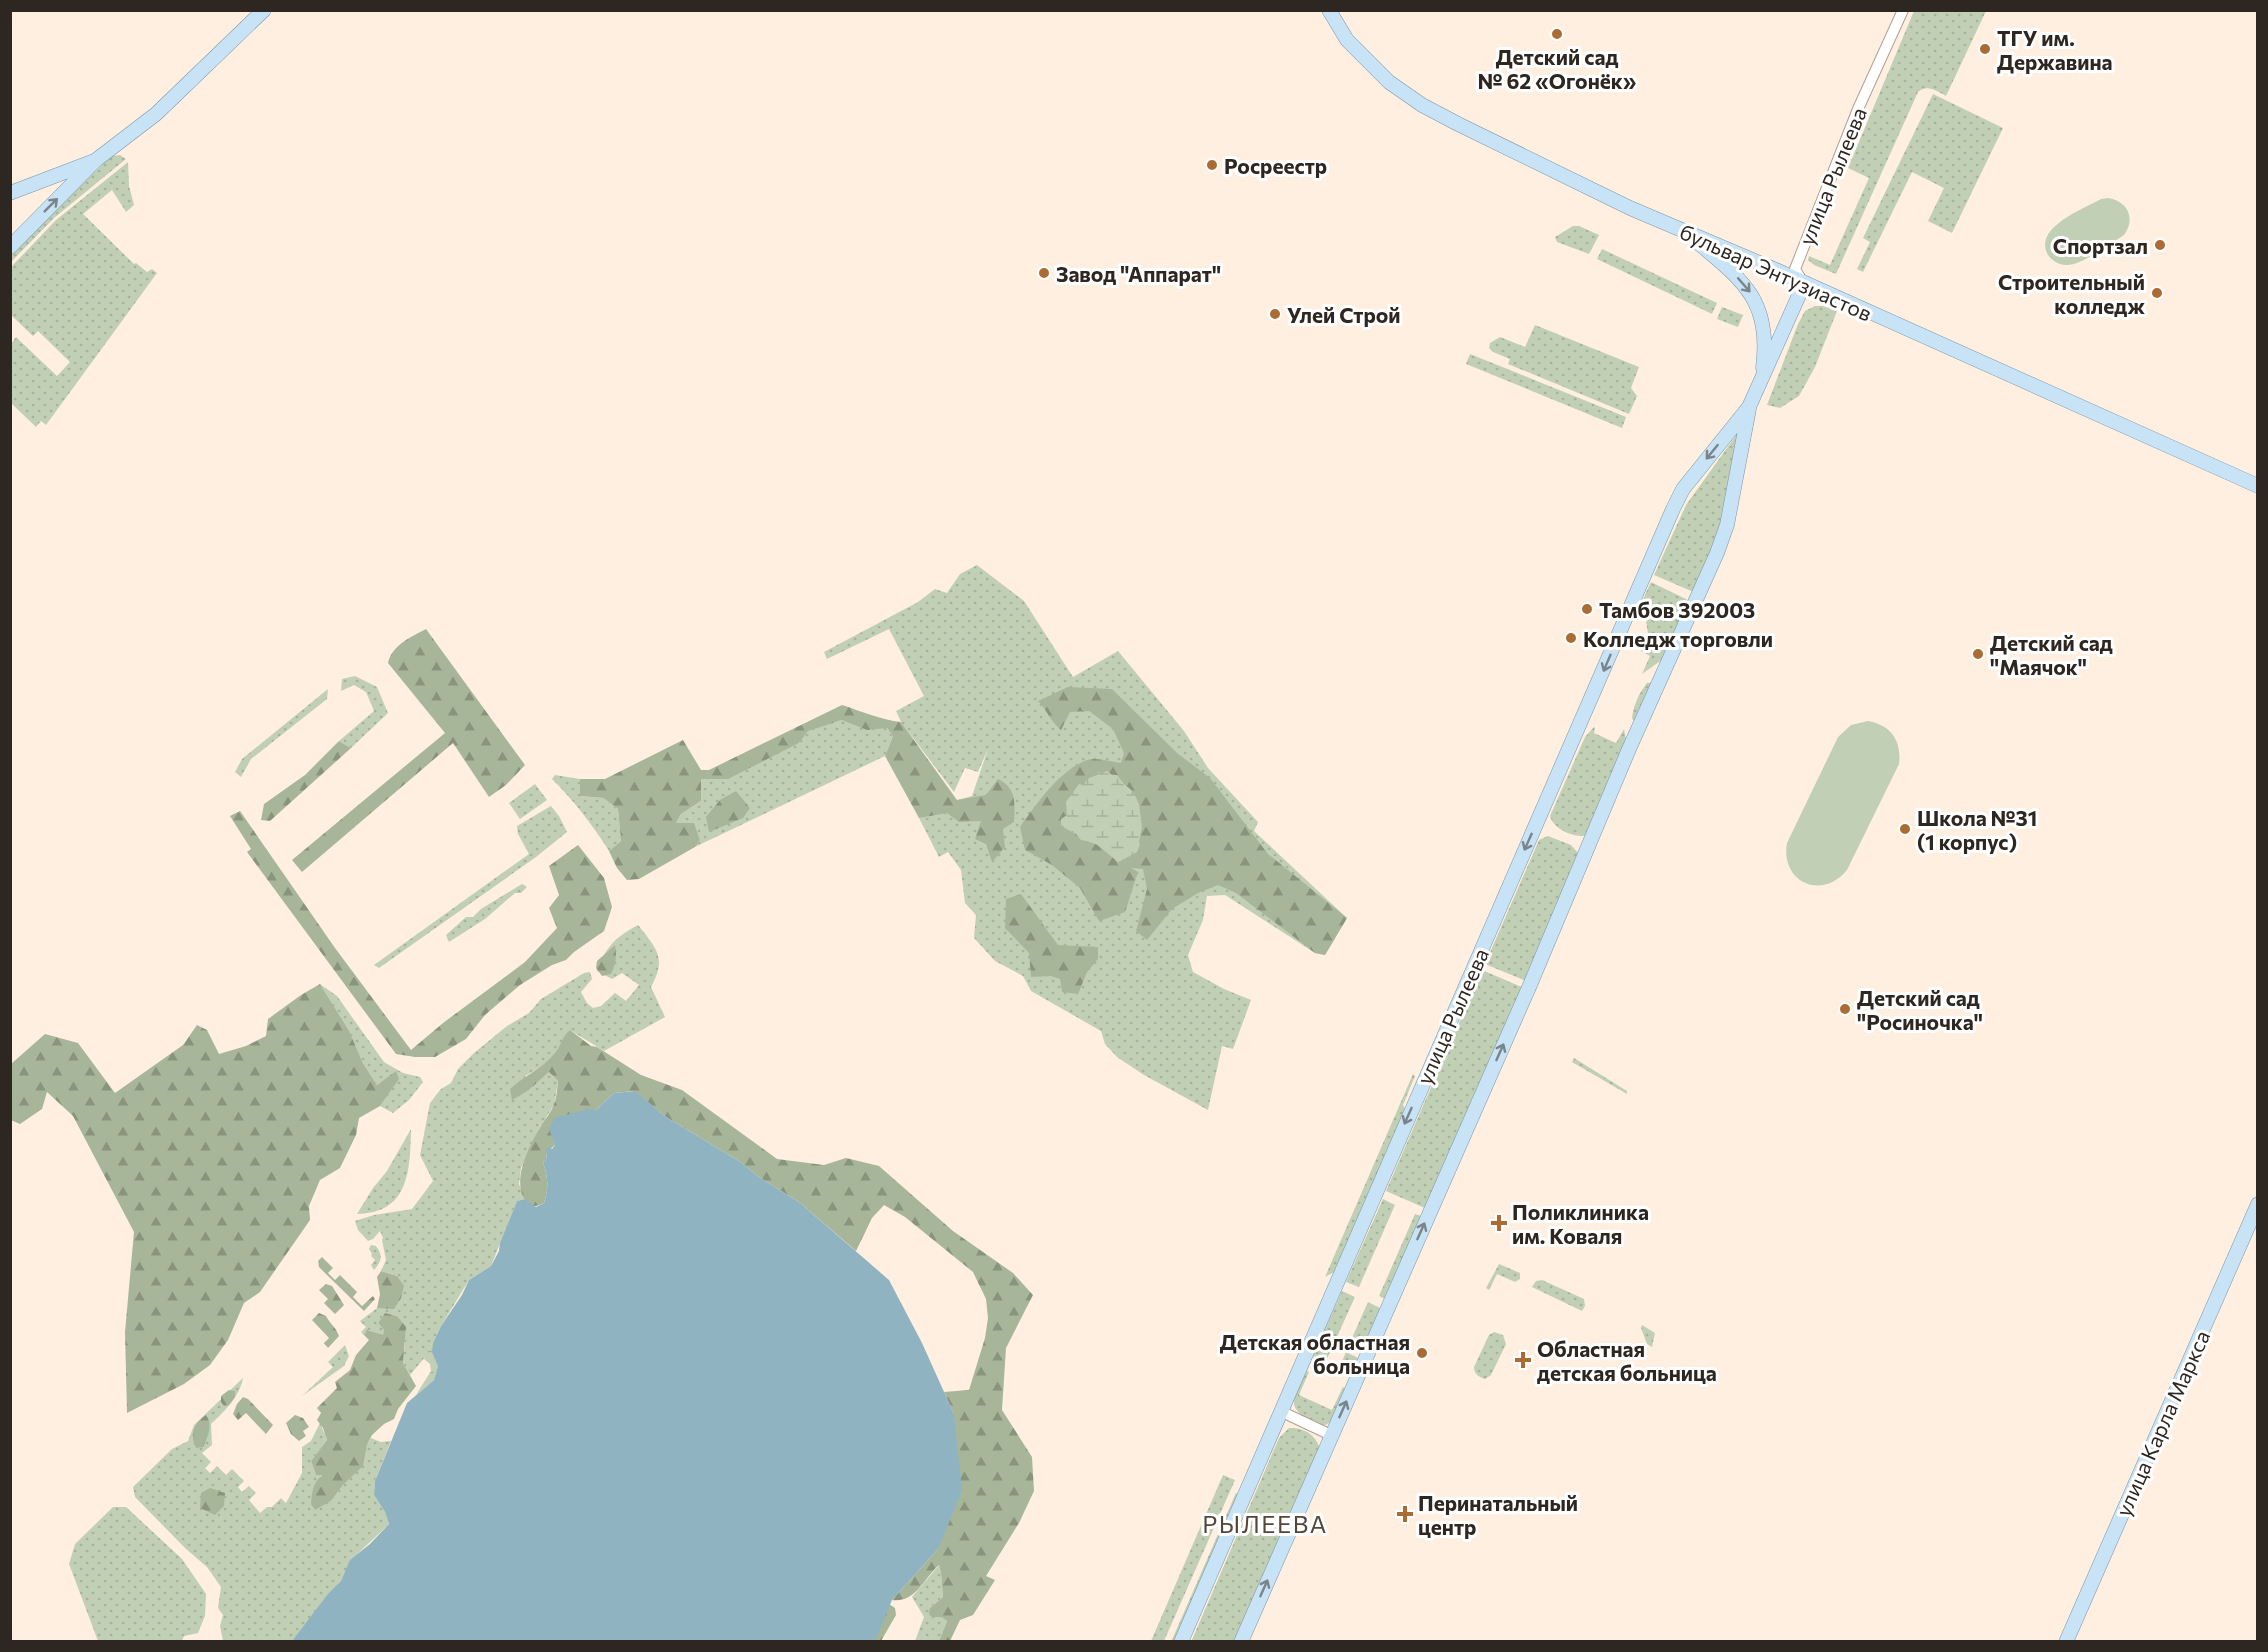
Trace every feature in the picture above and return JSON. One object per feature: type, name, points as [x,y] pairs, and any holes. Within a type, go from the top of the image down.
[{"type":"main road","points":[[10,246],[96,160],[156,114],[264,10]]},
{"type":"main road","name":"бульвар Энтузиастов","points":[[1329,10],[1347,40],[1373,67],[1389,82],[1422,105],[1630,208],[2258,486]]},
{"type":"main road","points":[[10,193],[96,160]]},
{"type":"main road","points":[[1685,232],[1727,267],[1752,293],[1760,314],[1763,333],[1764,354],[1761,382]]},
{"type":"main road","name":"улица Рылеева","points":[[1181,1641],[1673,509],[1683,489],[1749,407],[1804,284]]},
{"type":"main road","name":"улица Рылеева","points":[[1241,1641],[1530,985],[1638,729],[1717,554],[1727,525],[1749,407]]},
{"type":"main road","name":"улица Карла Маркса","points":[[2066,1641],[2258,1204]]},
{"type":"street","name":"улица Рылеева","points":[[1804,284],[1795,269],[1858,109],[1903,10]]},
{"type":"street","points":[[1280,1412],[1331,1435]]},
{"type":"green space","points":[[1914,11],[1986,11],[1946,96],[1929,88],[1918,92],[1836,274],[1814,265],[1808,260],[1809,256],[1830,265],[1869,178],[1848,168]]},
{"type":"green space","points":[[1933,94],[2003,128],[1952,233],[1928,221],[1944,188],[1912,172],[1863,272],[1857,269],[1870,242],[1863,238]]},
{"type":"green space","points":[[120,155],[126,159],[54,218],[11,262],[11,254],[49,214],[112,156]]},
{"type":"green space","points":[[128,162],[129,186],[134,205],[126,212],[112,190],[83,214],[134,264],[136,263],[147,272],[152,269],[157,273],[46,425],[41,421],[36,427],[11,403],[11,344],[16,337],[57,376],[70,362],[38,331],[33,336],[11,315],[11,267],[56,220]]},
{"type":"green space","points":[[2108,198],[2121,203],[2128,212],[2128,229],[2124,235],[2080,262],[2066,265],[2050,258],[2045,244],[2054,227],[2073,214],[2101,199]]},
{"type":"green space","points":[[1573,226],[1579,226],[1599,235],[1589,254],[1557,242],[1555,237]]},
{"type":"green space","points":[[1602,249],[1717,303],[1712,314],[1597,259]]},
{"type":"green space","points":[[1815,306],[1837,311],[1815,367],[1799,396],[1780,408],[1767,405],[1798,324],[1805,311]]},
{"type":"green space","points":[[1722,307],[1743,315],[1738,327],[1717,319]]},
{"type":"green space","points":[[1535,325],[1639,367],[1631,388],[1637,396],[1629,414],[1508,364],[1510,359],[1489,348],[1490,343],[1500,337],[1525,347]]},
{"type":"green space","points":[[1470,354],[1626,417],[1622,428],[1466,364]]},
{"type":"green space","points":[[1745,423],[1722,528],[1696,593],[1654,575],[1686,505]]},
{"type":"green space","points":[[977,565],[1024,601],[1073,677],[1118,651],[1184,731],[1208,768],[1258,822],[1254,831],[1347,918],[1325,955],[1315,953],[1225,895],[1207,896],[1203,920],[1188,955],[1193,972],[1224,989],[1251,1000],[1233,1049],[1222,1046],[1208,1110],[1144,1075],[1117,1057],[1105,1044],[1101,1031],[1031,991],[1023,976],[995,961],[974,938],[976,915],[965,903],[961,870],[948,852],[939,857],[919,818],[957,800],[972,796],[988,749],[978,772],[965,768],[954,792],[901,722],[896,711],[924,696],[889,629],[827,659],[824,652],[918,602],[935,589],[947,593],[960,574]]},
{"type":"green space","points":[[1651,582],[1692,602],[1663,659],[1642,674],[1650,656],[1641,651],[1648,634],[1643,599]]},
{"type":"green space","points":[[426,629],[525,765],[506,785],[489,797],[453,743],[302,872],[292,860],[445,733],[388,663],[398,646]]},
{"type":"green space","points":[[355,676],[377,687],[388,713],[351,748],[339,741],[374,711],[366,692],[354,685],[341,691],[342,679]]},
{"type":"green space","points":[[1654,682],[1637,723],[1632,719],[1637,700],[1647,683]]},
{"type":"green space","points":[[1068,687],[1112,689],[1177,753],[1210,778],[1268,854],[1347,918],[1325,955],[1315,953],[1236,893],[1218,885],[1198,893],[1172,909],[1147,940],[1136,931],[1147,889],[1143,869],[1131,868],[1138,872],[1125,912],[1099,921],[1080,888],[1052,865],[1025,850],[1020,827],[1033,808],[1067,771],[1091,759],[1121,763],[1124,753],[1113,729],[1089,711],[1070,712],[1061,730],[1038,701]],"holes":[[[1101,774],[1117,775],[1139,804],[1142,827],[1137,852],[1118,862],[1067,815]]]},
{"type":"green space","points":[[328,689],[327,699],[251,759],[241,777],[235,772],[242,759]]},
{"type":"green space","points":[[842,705],[901,722],[957,800],[986,795],[998,779],[1009,787],[1014,797],[1014,822],[1003,829],[1005,847],[992,862],[986,844],[975,839],[981,821],[959,822],[947,813],[919,818],[885,756],[893,736],[887,728],[867,730],[842,720],[808,731],[799,743],[728,779],[701,779],[701,801],[681,814],[676,823],[694,823],[700,841],[695,847],[639,879],[627,880],[617,868],[609,851],[621,841],[618,809],[603,798],[580,796],[580,779],[605,779],[683,740],[701,770],[709,770]]},
{"type":"green space","points":[[842,720],[887,728],[893,736],[885,756],[695,847],[700,841],[676,823],[681,814],[701,801],[701,779],[799,743],[808,730]]},
{"type":"green space","points":[[1868,721],[1883,726],[1893,735],[1899,748],[1899,764],[1847,870],[1837,879],[1826,884],[1805,883],[1796,877],[1790,868],[1787,843],[1838,737],[1851,725]]},
{"type":"green space","points":[[1594,727],[1594,733],[1616,743],[1624,729],[1627,745],[1588,835],[1577,836],[1560,829],[1550,816],[1585,737]]},
{"type":"green space","points":[[339,741],[351,748],[270,821],[261,820],[264,804],[305,775]]},
{"type":"green space","points":[[1107,771],[1113,776],[1117,775],[1120,783],[1126,785],[1134,793],[1139,810],[1138,822],[1142,827],[1137,839],[1140,844],[1137,852],[1118,862],[1102,847],[1081,840],[1076,834],[1061,826],[1061,819],[1067,815],[1066,802],[1079,784],[1084,785],[1087,779],[1097,775],[1098,772],[1101,774]]},
{"type":"green space","points":[[555,775],[580,779],[580,796],[603,798],[618,809],[621,841],[609,851],[582,813],[552,779]]},
{"type":"green space","points":[[535,784],[547,800],[520,819],[509,803]]},
{"type":"green space","points":[[736,791],[750,808],[743,818],[709,832],[706,817],[720,800]]},
{"type":"green space","points":[[551,806],[567,832],[536,857],[379,968],[374,965],[529,854],[518,834],[517,826]]},
{"type":"green space","points":[[240,811],[335,948],[411,1050],[443,1023],[525,962],[557,928],[549,908],[559,895],[549,866],[578,845],[604,878],[612,907],[604,931],[566,960],[552,965],[520,985],[485,1015],[466,1039],[435,1057],[396,1054],[247,852],[251,849],[230,816]]},
{"type":"green space","points":[[1548,836],[1571,845],[1579,854],[1526,981],[1485,964],[1539,840]]},
{"type":"green space","points":[[522,884],[527,887],[521,893],[515,893],[485,919],[449,942],[446,935],[466,917],[473,917],[481,909]]},
{"type":"green space","points":[[1021,894],[1058,945],[1098,947],[1098,959],[1087,972],[1078,994],[1062,992],[1060,979],[1051,976],[1031,977],[1029,953],[1005,928],[1006,899]]},
{"type":"green space","points":[[638,925],[658,954],[658,968],[651,987],[665,1017],[604,1051],[570,1030],[551,1059],[525,1076],[529,1090],[549,1072],[558,1081],[554,1105],[540,1127],[521,1168],[519,1184],[525,1199],[517,1201],[491,1266],[469,1280],[426,1356],[410,1375],[403,1363],[405,1343],[397,1316],[385,1313],[378,1323],[384,1330],[383,1336],[368,1330],[364,1335],[361,1332],[366,1327],[360,1321],[377,1308],[383,1308],[397,1276],[381,1271],[386,1260],[380,1231],[368,1241],[358,1230],[355,1221],[374,1215],[412,1209],[433,1181],[420,1155],[430,1103],[441,1089],[451,1083],[458,1069],[474,1053],[507,1026],[529,1013],[541,999],[584,973],[590,972],[592,979],[581,992],[593,1008],[601,1006],[615,993],[626,1001],[639,985],[622,973],[612,979],[597,971],[612,944]]},
{"type":"green space","points":[[615,945],[616,960],[613,970],[611,974],[602,976],[596,968],[597,961]]},
{"type":"green space","points":[[1482,970],[1524,988],[1427,1209],[1386,1191]]},
{"type":"green space","points":[[320,984],[337,996],[384,1062],[403,1073],[420,1077],[423,1082],[409,1100],[393,1113],[380,1106],[398,1079],[396,1072],[377,1085]]},
{"type":"green space","points":[[320,984],[349,1031],[363,1063],[377,1085],[396,1071],[399,1079],[380,1106],[359,1118],[356,1135],[340,1168],[320,1180],[309,1206],[310,1220],[260,1292],[244,1303],[228,1340],[210,1365],[184,1384],[127,1413],[125,1332],[134,1232],[73,1116],[47,1092],[42,1109],[20,1124],[11,1120],[11,1064],[45,1034],[78,1043],[115,1093],[183,1045],[197,1025],[207,1030],[219,1054],[246,1046],[266,1036],[268,1019]]},
{"type":"green space","points":[[570,1030],[591,1046],[597,1047],[641,1075],[682,1090],[777,1159],[824,1165],[846,1158],[879,1166],[953,1231],[1013,1273],[1033,1295],[1006,1348],[1002,1410],[1032,1457],[1034,1491],[1019,1523],[986,1576],[995,1580],[973,1615],[960,1620],[950,1641],[939,1641],[947,1621],[942,1617],[932,1617],[929,1614],[930,1608],[943,1597],[939,1565],[913,1594],[900,1600],[892,1600],[938,1549],[954,1414],[944,1392],[969,1390],[985,1338],[988,1318],[986,1299],[973,1272],[905,1217],[884,1205],[872,1218],[856,1251],[799,1202],[759,1177],[739,1161],[666,1117],[634,1091],[614,1093],[596,1110],[553,1137],[555,1145],[547,1152],[546,1160],[543,1162],[547,1182],[544,1203],[537,1206],[531,1205],[522,1194],[521,1174],[532,1141],[553,1107],[558,1081],[549,1072],[529,1090],[512,1100],[510,1089],[550,1058]]},
{"type":"green space","points":[[1574,1058],[1627,1091],[1627,1094],[1572,1062]]},
{"type":"green space","points":[[1413,1074],[1415,1076],[1403,1105],[1406,1111],[1336,1271],[1325,1277]]},
{"type":"green space","points":[[411,1129],[410,1159],[404,1186],[388,1206],[374,1212],[357,1214],[387,1171]]},
{"type":"green space","points":[[1383,1199],[1395,1205],[1359,1287],[1346,1282]]},
{"type":"green space","points":[[1415,1214],[1423,1217],[1387,1300],[1379,1296]]},
{"type":"green space","points":[[371,1245],[376,1246],[381,1255],[379,1264],[374,1270],[371,1265],[375,1260],[369,1249]]},
{"type":"green space","points":[[322,1257],[333,1268],[328,1273],[335,1280],[340,1275],[357,1292],[353,1297],[362,1306],[373,1296],[375,1299],[364,1311],[319,1267],[318,1261]]},
{"type":"green space","points":[[1499,1264],[1520,1273],[1520,1279],[1515,1282],[1497,1274],[1489,1290],[1486,1288]]},
{"type":"green space","points":[[381,1271],[397,1276],[404,1286],[401,1298],[394,1309],[377,1308],[380,1294],[377,1277]]},
{"type":"green space","points":[[1542,1280],[1584,1299],[1585,1306],[1582,1311],[1532,1287],[1536,1281]]},
{"type":"green space","points":[[326,1284],[332,1286],[344,1305],[335,1314],[324,1303],[328,1299],[319,1290]]},
{"type":"green space","points":[[1342,1291],[1355,1297],[1335,1341],[1322,1336]]},
{"type":"green space","points":[[1368,1302],[1382,1309],[1363,1354],[1348,1347]]},
{"type":"green space","points":[[319,1313],[326,1316],[339,1336],[328,1348],[324,1343],[329,1338],[312,1320]]},
{"type":"green space","points":[[385,1313],[397,1316],[406,1327],[403,1363],[416,1386],[398,1409],[394,1419],[384,1424],[372,1435],[367,1445],[363,1466],[343,1485],[332,1500],[315,1510],[311,1504],[313,1491],[315,1484],[323,1475],[316,1475],[311,1461],[327,1440],[317,1420],[321,1413],[317,1408],[337,1388],[335,1382],[350,1370],[356,1355],[369,1340],[364,1335],[367,1330],[383,1335],[384,1330],[378,1323]]},
{"type":"green space","points":[[1642,1325],[1655,1333],[1652,1347],[1647,1344]]},
{"type":"green space","points":[[438,1332],[433,1345],[446,1361],[434,1380],[416,1395],[431,1371],[430,1364],[424,1359]]},
{"type":"green space","points":[[1494,1332],[1503,1335],[1506,1344],[1491,1375],[1485,1379],[1477,1375],[1474,1367],[1489,1335]]},
{"type":"green space","points":[[1320,1341],[1333,1346],[1324,1365],[1312,1360]]},
{"type":"green space","points":[[345,1345],[349,1356],[344,1366],[302,1396],[333,1367],[328,1362]]},
{"type":"green space","points":[[1346,1352],[1360,1359],[1352,1378],[1338,1371]]},
{"type":"green space","points":[[1307,1371],[1309,1372],[1299,1395],[1332,1410],[1343,1387],[1347,1389],[1334,1416],[1325,1425],[1308,1420],[1295,1407],[1296,1394]]},
{"type":"green space","points":[[243,1378],[235,1397],[211,1424],[212,1445],[202,1453],[211,1462],[205,1468],[210,1473],[217,1466],[226,1475],[232,1469],[244,1481],[238,1487],[242,1492],[249,1486],[256,1493],[249,1500],[260,1513],[267,1507],[272,1507],[281,1498],[286,1503],[302,1473],[302,1447],[311,1441],[320,1423],[327,1440],[311,1461],[316,1475],[325,1474],[332,1500],[362,1466],[371,1438],[381,1442],[391,1441],[375,1481],[374,1495],[385,1512],[389,1524],[351,1560],[341,1581],[292,1641],[223,1641],[220,1626],[223,1615],[218,1608],[221,1587],[207,1567],[135,1497],[133,1487],[172,1449],[188,1441],[194,1425]]},
{"type":"green space","points":[[229,1390],[235,1391],[235,1397],[229,1405],[224,1406],[221,1396]]},
{"type":"green space","points":[[243,1397],[248,1399],[273,1425],[266,1434],[246,1413],[238,1420],[233,1414]]},
{"type":"green space","points":[[206,1415],[209,1423],[208,1435],[203,1447],[196,1448],[193,1438],[194,1429]]},
{"type":"green space","points":[[295,1415],[303,1418],[309,1427],[303,1431],[306,1436],[299,1441],[291,1434],[286,1423]]},
{"type":"green space","points":[[1289,1428],[1309,1433],[1319,1445],[1320,1451],[1237,1641],[1191,1642],[1279,1438]]},
{"type":"green space","points":[[1223,1475],[1235,1480],[1164,1641],[1151,1641]]},
{"type":"green space","points":[[210,1488],[225,1493],[224,1506],[215,1515],[200,1508],[201,1493]]},
{"type":"green space","points":[[1236,1493],[1239,1494],[1175,1641],[1171,1642]]},
{"type":"green space","points":[[113,1507],[126,1507],[182,1559],[206,1594],[205,1616],[198,1633],[184,1636],[182,1641],[98,1641],[69,1564],[75,1544]]},
{"type":"green space","points":[[939,1565],[943,1597],[930,1608],[932,1617],[943,1617],[947,1621],[939,1641],[915,1641],[924,1617],[912,1597]]},
{"type":"green space","points":[[883,1600],[895,1608],[896,1615],[881,1641],[858,1642]]},
{"type":"water","points":[[635,1091],[666,1117],[739,1161],[759,1177],[799,1202],[889,1280],[922,1343],[954,1414],[962,1491],[938,1549],[892,1600],[875,1641],[292,1641],[328,1594],[341,1581],[350,1560],[370,1544],[389,1524],[385,1512],[374,1495],[375,1481],[407,1403],[434,1380],[438,1366],[432,1352],[433,1343],[441,1326],[462,1295],[469,1280],[491,1266],[499,1251],[517,1201],[525,1199],[536,1207],[544,1203],[547,1182],[543,1162],[546,1160],[545,1149],[549,1147],[552,1149],[555,1145],[549,1129],[555,1118],[587,1109],[596,1110],[614,1093]]},
{"type":"place","name":"Детский сад № 62 «Огонёк»","points":[[1557,34]]},
{"type":"place","name":"ТГУ им. Державина","points":[[1985,49]]},
{"type":"place","name":"Росреестр","points":[[1212,165]]},
{"type":"place","name":"Спортзал","points":[[2160,245]]},
{"type":"place","name":"Завод \"Аппарат\"","points":[[1044,273]]},
{"type":"place","name":"Строительный колледж","points":[[2157,293]]},
{"type":"place","name":"Улей Строй","points":[[1275,314]]},
{"type":"place","name":"Тамбов 392003","points":[[1587,609]]},
{"type":"place","name":"Колледж торговли","points":[[1571,638]]},
{"type":"place","name":"Детский сад \"Маячок\"","points":[[1978,654]]},
{"type":"place","name":"Школа №31 (1 корпус)","points":[[1905,829]]},
{"type":"place","name":"Детский сад \"Росиночка\"","points":[[1845,1009]]},
{"type":"place","name":"Поликлиника им. Коваля","points":[[1499,1223]]},
{"type":"place","name":"Детская областная больница","points":[[1422,1353]]},
{"type":"place","name":"Областная детская больница","points":[[1523,1360]]},
{"type":"place","name":"Перинатальный центр","points":[[1405,1514]]},
{"type":"district","name":"РЫЛЕЕВА","points":[[1265,1523]]}]
